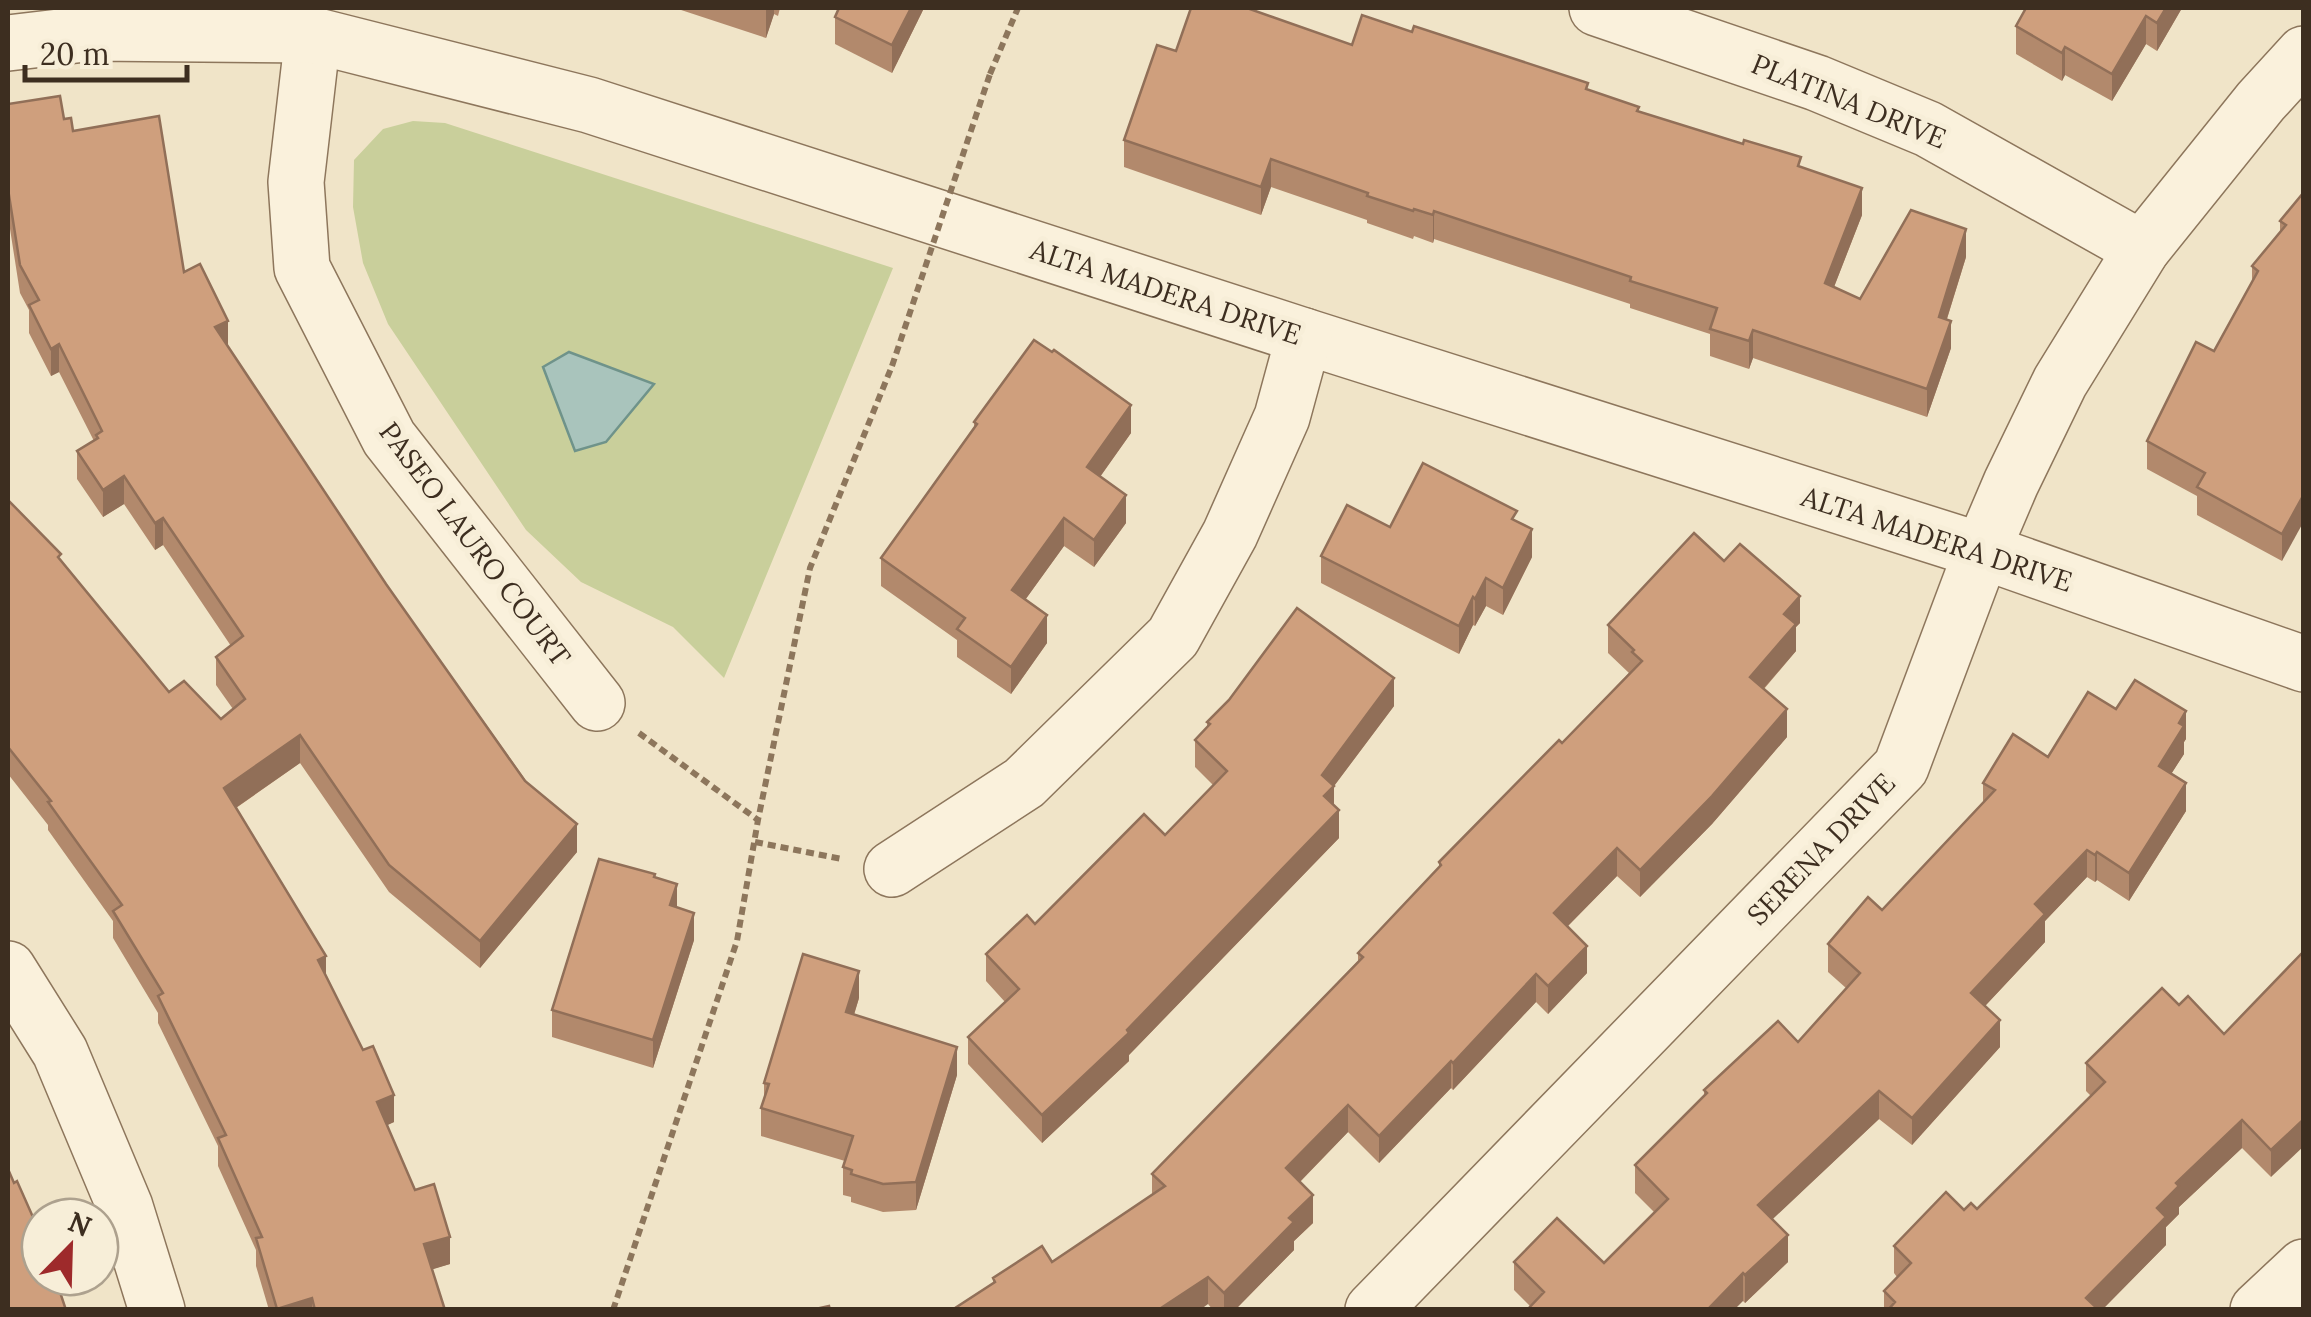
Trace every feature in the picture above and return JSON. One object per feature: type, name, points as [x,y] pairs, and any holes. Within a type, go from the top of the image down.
[{"type":"street","name":"PLATINA DRIVE","points":[[1596,8],[1817,83],[1928,130],[2142,249]]},
{"type":"street","name":"ALTA MADERA DRIVE","points":[[8,43],[93,34],[313,34],[589,105],[1982,551],[2304,664]]},
{"type":"street","name":"PASEO LAURO COURT","points":[[313,34],[296,182],[302,268],[390,438],[597,704]]},
{"type":"street","name":"SERENA DRIVE","points":[[1373,1310],[1901,766],[1982,551],[2060,382],[2142,249],[2261,101],[2304,54]]},
{"type":"street","points":[[892,869],[1024,784],[1172,637],[1230,534],[1282,417],[1304,336]]},
{"type":"street","points":[[8,969],[60,1052],[125,1207],[157,1310]]},
{"type":"street","points":[[2258,1310],[2304,1266]]},
{"type":"path","points":[[612,1310],[738,941],[758,820],[810,568],[892,366],[990,74],[1018,8]]},
{"type":"path","points":[[597,704],[758,820]]},
{"type":"path","points":[[755,842],[892,869]]},
{"type":"green space","points":[[413,121],[445,123],[893,268],[724,678],[673,627],[581,582],[526,530],[388,324],[363,263],[353,207],[354,160],[383,129]]},
{"type":"water","points":[[569,352],[654,384],[606,442],[575,451],[543,367]]},
{"type":"building","points":[[839,8],[911,8],[892,45],[835,17]]},
{"type":"building","points":[[1191,8],[1247,8],[1352,45],[1362,15],[1412,32],[1414,26],[1588,83],[1586,89],[1639,107],[1637,111],[1743,144],[1744,140],[1801,157],[1798,166],[1862,188],[1825,283],[1860,299],[1911,210],[1966,229],[1939,317],[1951,321],[1927,389],[1753,330],[1749,341],[1710,329],[1717,308],[1434,211],[1433,215],[1413,211],[1367,196],[1368,193],[1271,159],[1261,187],[1124,140],[1157,45],[1176,51]]},
{"type":"building","points":[[2026,8],[2166,8],[2157,23],[2146,16],[2112,74],[2065,47],[2062,53],[2016,26]]},
{"type":"building","points":[[60,96],[64,119],[71,118],[73,131],[159,116],[184,272],[200,264],[228,321],[215,327],[386,584],[525,781],[577,824],[480,941],[389,865],[300,735],[224,788],[326,956],[318,960],[363,1050],[373,1046],[394,1095],[377,1102],[415,1190],[434,1184],[450,1237],[424,1244],[445,1310],[315,1310],[312,1298],[277,1309],[256,1238],[262,1237],[218,1138],[226,1135],[158,996],[163,993],[113,911],[122,905],[48,802],[51,801],[8,747],[8,500],[61,554],[58,557],[169,692],[184,681],[221,719],[245,699],[216,657],[243,636],[163,518],[155,523],[124,476],[103,490],[77,451],[102,431],[59,344],[51,349],[29,305],[39,300],[20,265],[8,189],[8,104]]},
{"type":"building","points":[[2304,192],[2304,494],[2282,534],[2197,487],[2205,473],[2147,441],[2196,342],[2214,351],[2258,271],[2252,266],[2286,225],[2280,221]]},
{"type":"building","points":[[1034,340],[1131,405],[1087,467],[1126,495],[1094,540],[1064,518],[1012,590],[1047,615],[1011,667],[957,629],[965,618],[881,558]]},
{"type":"building","points":[[1423,463],[1517,511],[1512,519],[1532,529],[1503,588],[1486,578],[1459,626],[1321,556],[1347,505],[1390,527]]},
{"type":"building","points":[[1694,533],[1724,561],[1740,544],[1800,596],[1784,614],[1796,624],[1750,677],[1787,709],[1712,796],[1640,870],[1617,848],[1554,913],[1587,946],[1548,986],[1536,974],[1379,1136],[1348,1105],[1286,1168],[1313,1195],[1289,1218],[1294,1222],[1224,1293],[1208,1277],[1158,1310],[952,1310],[1042,1246],[1052,1262],[1165,1186],[1152,1174],[1363,957],[1358,953],[1441,865],[1439,862],[1642,661],[1608,625]]},
{"type":"building","points":[[1297,608],[1394,678],[1322,775],[1334,786],[1324,796],[1339,810],[1127,1030],[1129,1033],[1042,1115],[968,1037],[1019,989],[986,954],[1027,915],[1035,924],[1144,814],[1165,835],[1227,771],[1195,740]]},
{"type":"building","points":[[2135,680],[2186,711],[2179,723],[2184,726],[2159,766],[2186,783],[2129,873],[2097,852],[2095,855],[2087,850],[2035,904],[2045,914],[1971,993],[2000,1020],[1912,1118],[1879,1091],[1758,1205],[1788,1235],[1707,1310],[1527,1310],[1544,1292],[1514,1262],[1557,1218],[1604,1263],[1668,1199],[1635,1165],[1707,1093],[1704,1090],[1778,1021],[1798,1042],[1860,973],[1828,944],[1868,897],[1882,910],[1995,790],[1983,783],[2013,734],[2048,757],[2088,692],[2116,709]]},
{"type":"building","points":[[599,859],[677,884],[670,905],[694,913],[653,1040],[552,1010]]},
{"type":"building","points":[[2304,951],[2304,1119],[2271,1150],[2242,1120],[2176,1183],[2179,1186],[2157,1208],[2166,1217],[2086,1298],[2099,1310],[1888,1310],[1895,1302],[1884,1291],[1911,1263],[1894,1246],[1946,1192],[1964,1210],[1971,1203],[1977,1209],[2105,1082],[2086,1063],[2162,988],[2179,1005],[2188,996],[2224,1034]]},
{"type":"building","points":[[803,954],[859,971],[846,1012],[957,1047],[916,1182],[883,1184],[851,1174],[852,1170],[843,1167],[853,1136],[761,1108],[769,1084],[764,1083]]},
{"type":"building","points":[[8,1169],[24,1197],[20,1197],[20,1297],[62,1297],[66,1310],[8,1310]]}]
